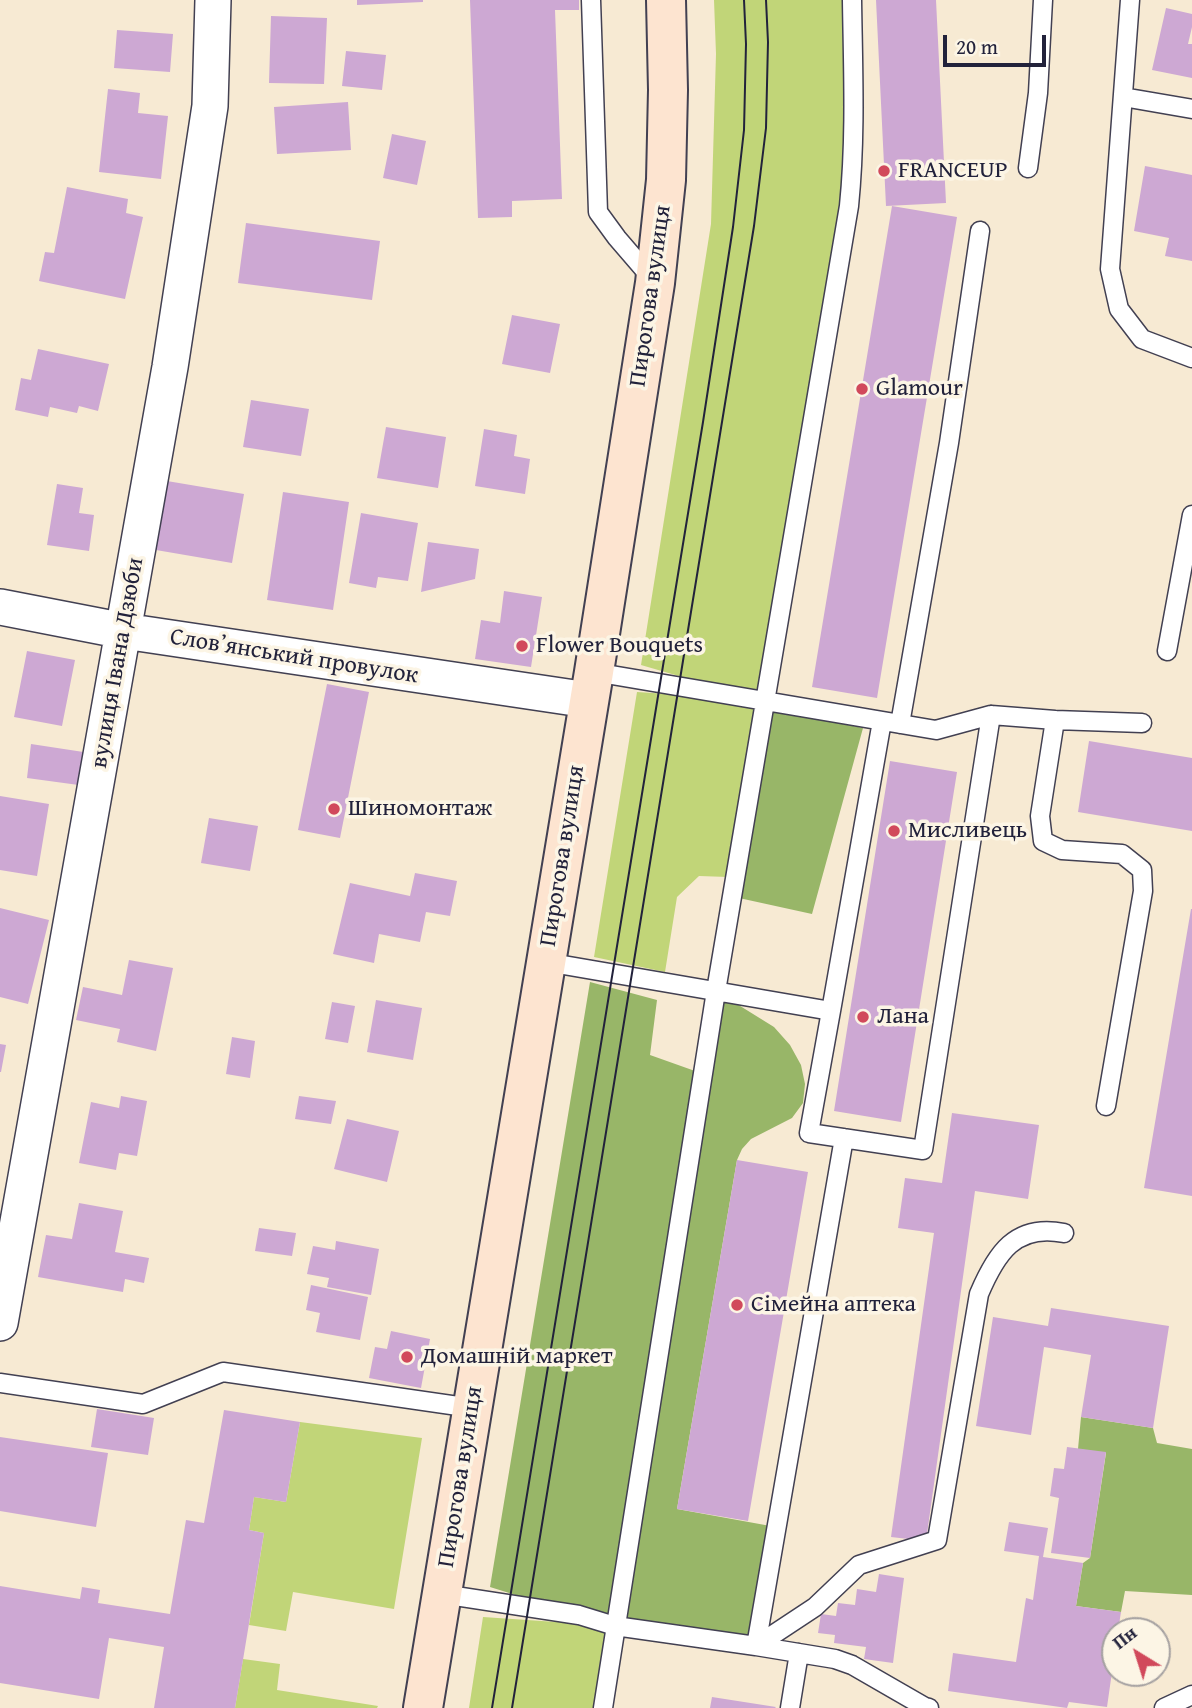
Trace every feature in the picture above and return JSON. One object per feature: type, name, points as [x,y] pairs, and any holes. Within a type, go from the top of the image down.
[{"type":"main road","name":"Пирогова вулиця","points":[[423,1708],[655,283],[666,167],[666,0]]},
{"type":"street","name":"вулиця Івана Дзюби","points":[[0,1323],[170,367],[210,106],[213,0]]},
{"type":"street","name":"Словʼянський провулок","points":[[0,607],[124,631],[591,686]]},
{"type":"lane","points":[[591,0],[598,212],[655,283]]},
{"type":"lane","points":[[603,1708],[716,991],[849,206],[855,130],[852,0]]},
{"type":"lane","points":[[1028,168],[1038,93],[1043,0]]},
{"type":"lane","points":[[1130,0],[1110,269],[1119,309],[1142,339],[1192,358]]},
{"type":"lane","points":[[1123,97],[1192,109]]},
{"type":"lane","points":[[980,231],[949,443],[831,1011],[809,1133],[923,1150],[991,715]]},
{"type":"lane","points":[[1167,651],[1192,515]]},
{"type":"lane","points":[[591,686],[765,701],[936,730],[991,715],[1142,723]]},
{"type":"lane","points":[[1055,720],[1040,816],[1043,841],[1062,850],[1122,854],[1142,870],[1143,891],[1106,1106]]},
{"type":"lane","points":[[546,962],[831,1011]]},
{"type":"lane","points":[[755,1646],[844,1138]]},
{"type":"lane","points":[[755,1646],[815,1607],[859,1565],[937,1540],[979,1294],[989,1268],[1005,1248],[1025,1234],[1051,1230],[1064,1233]]},
{"type":"lane","points":[[0,1383],[144,1404],[223,1373],[472,1408]]},
{"type":"lane","points":[[442,1594],[579,1615],[615,1626],[835,1659],[852,1665],[929,1708]]},
{"type":"lane","points":[[790,1708],[799,1653]]},
{"type":"lane","points":[[1164,1708],[1192,1695]]},
{"type":"green space","points":[[714,0],[852,0],[853,154],[849,206],[765,700],[728,877],[699,876],[677,897],[665,972],[594,957],[637,692],[761,700],[641,665],[711,224],[716,54]]},
{"type":"green space","points":[[772,710],[863,728],[812,914],[739,898]]},
{"type":"green space","points":[[590,982],[657,1000],[650,1055],[695,1071],[716,991],[774,1027],[790,1045],[801,1065],[805,1084],[803,1103],[792,1118],[751,1139],[737,1160],[677,1509],[776,1527],[756,1646],[615,1626],[490,1587]]},
{"type":"green space","points":[[1081,1417],[1153,1428],[1157,1443],[1192,1449],[1192,1595],[1125,1591],[1121,1612],[1076,1606],[1083,1563],[1090,1558],[1106,1453],[1078,1449]]},
{"type":"green space","points":[[300,1422],[422,1438],[394,1609],[293,1592],[286,1631],[249,1625],[264,1533],[249,1530],[254,1497],[286,1502]]},
{"type":"green space","points":[[483,1617],[615,1626],[603,1708],[469,1708]]},
{"type":"green space","points":[[243,1659],[280,1664],[277,1690],[378,1706],[235,1708]]},
{"type":"building","points":[[357,0],[423,0],[423,2],[357,5]]},
{"type":"building","points":[[470,0],[579,0],[579,10],[555,10],[562,199],[512,201],[512,217],[478,218]]},
{"type":"building","points":[[876,0],[936,0],[946,203],[886,206]]},
{"type":"building","points":[[1166,8],[1192,14],[1188,44],[1192,44],[1192,78],[1152,70]]},
{"type":"building","points":[[271,16],[327,18],[324,84],[269,83]]},
{"type":"building","points":[[117,30],[173,34],[170,72],[114,68]]},
{"type":"building","points":[[346,51],[386,55],[382,90],[342,86]]},
{"type":"building","points":[[108,89],[140,93],[138,113],[168,116],[161,179],[99,172]]},
{"type":"building","points":[[348,102],[351,150],[277,154],[274,107]]},
{"type":"building","points":[[392,134],[426,141],[417,185],[383,178]]},
{"type":"building","points":[[1145,166],[1192,175],[1192,261],[1165,256],[1169,238],[1134,231]]},
{"type":"building","points":[[67,187],[128,199],[126,213],[143,217],[125,299],[39,281],[45,252],[54,253]]},
{"type":"building","points":[[892,206],[957,217],[877,698],[812,687]]},
{"type":"building","points":[[246,223],[380,241],[372,300],[238,283]]},
{"type":"building","points":[[512,315],[560,324],[550,373],[502,364]]},
{"type":"building","points":[[38,349],[109,364],[98,411],[79,406],[77,413],[50,407],[48,417],[15,410],[21,378],[31,380]]},
{"type":"building","points":[[251,400],[309,409],[301,456],[243,447]]},
{"type":"building","points":[[386,427],[446,437],[438,488],[377,478]]},
{"type":"building","points":[[484,429],[517,435],[514,456],[530,459],[525,494],[475,486]]},
{"type":"building","points":[[167,481],[244,494],[232,563],[156,550]]},
{"type":"building","points":[[57,484],[83,488],[79,513],[94,515],[89,551],[47,545]]},
{"type":"building","points":[[283,492],[349,502],[333,610],[267,600]]},
{"type":"building","points":[[361,513],[418,523],[408,581],[378,577],[376,588],[349,583]]},
{"type":"building","points":[[428,542],[479,549],[475,579],[421,592]]},
{"type":"building","points":[[504,591],[542,597],[531,667],[475,659],[481,620],[500,623]]},
{"type":"building","points":[[27,651],[75,660],[62,726],[14,717]]},
{"type":"building","points":[[327,684],[369,692],[340,838],[298,830]]},
{"type":"building","points":[[1089,741],[1192,758],[1192,831],[1078,812]]},
{"type":"building","points":[[31,744],[90,753],[86,786],[27,778]]},
{"type":"building","points":[[890,761],[957,772],[901,1122],[834,1111]]},
{"type":"building","points":[[0,796],[49,804],[37,876],[0,870]]},
{"type":"building","points":[[209,818],[258,826],[250,871],[201,863]]},
{"type":"building","points":[[415,873],[457,881],[450,916],[426,912],[420,942],[379,934],[374,963],[333,954],[350,883],[410,896]]},
{"type":"building","points":[[0,908],[49,920],[28,1004],[0,997]]},
{"type":"building","points":[[1192,909],[1192,1196],[1144,1188]]},
{"type":"building","points":[[129,960],[173,968],[156,1051],[117,1042],[120,1029],[76,1020],[83,987],[122,995]]},
{"type":"building","points":[[376,1000],[422,1008],[413,1060],[367,1052]]},
{"type":"building","points":[[332,1002],[355,1006],[348,1043],[325,1039]]},
{"type":"building","points":[[232,1037],[255,1041],[250,1078],[226,1074]]},
{"type":"building","points":[[0,1044],[6,1045],[1,1072],[0,1072]]},
{"type":"building","points":[[121,1096],[147,1101],[137,1156],[119,1153],[116,1170],[79,1163],[91,1102],[119,1108]]},
{"type":"building","points":[[299,1096],[336,1101],[331,1124],[295,1119]]},
{"type":"building","points":[[952,1113],[1039,1125],[1028,1199],[975,1191],[926,1541],[891,1537],[934,1233],[898,1228],[905,1178],[942,1183]]},
{"type":"building","points":[[347,1119],[399,1131],[387,1182],[334,1169]]},
{"type":"building","points":[[737,1160],[808,1172],[748,1521],[677,1509]]},
{"type":"building","points":[[79,1203],[123,1211],[115,1252],[149,1258],[144,1283],[125,1279],[123,1292],[38,1277],[46,1235],[72,1239]]},
{"type":"building","points":[[259,1228],[296,1233],[292,1256],[255,1251]]},
{"type":"building","points":[[336,1241],[379,1249],[371,1295],[327,1287],[329,1278],[307,1274],[313,1246],[335,1250]]},
{"type":"building","points":[[311,1285],[368,1297],[360,1340],[316,1332],[320,1313],[306,1310]]},
{"type":"building","points":[[1051,1308],[1169,1326],[1153,1428],[1081,1417],[1091,1355],[1044,1347],[1031,1435],[976,1426],[993,1317],[1048,1326]]},
{"type":"building","points":[[391,1331],[430,1339],[421,1388],[369,1378],[375,1347],[387,1349]]},
{"type":"building","points":[[97,1409],[154,1418],[148,1455],[91,1447]]},
{"type":"building","points":[[224,1410],[300,1422],[286,1502],[254,1497],[249,1530],[264,1533],[235,1708],[154,1708],[164,1647],[109,1638],[99,1699],[0,1683],[0,1586],[80,1599],[82,1587],[100,1590],[98,1603],[170,1614],[186,1520],[204,1523]]},
{"type":"building","points":[[0,1437],[108,1453],[96,1527],[0,1511]]},
{"type":"building","points":[[1067,1447],[1106,1452],[1090,1558],[1051,1553],[1059,1498],[1050,1496],[1054,1468],[1064,1469]]},
{"type":"building","points":[[1009,1522],[1048,1528],[1043,1557],[1083,1563],[1076,1606],[1121,1612],[1120,1617],[1101,1617],[1101,1687],[1110,1687],[1107,1707],[1069,1702],[1067,1708],[948,1691],[953,1653],[1016,1662],[1026,1598],[1033,1600],[1039,1556],[1004,1551]]},
{"type":"building","points":[[879,1574],[904,1578],[893,1663],[864,1659],[866,1647],[834,1643],[835,1635],[818,1633],[821,1614],[836,1616],[838,1603],[855,1605],[857,1589],[876,1592]]},
{"type":"building","points":[[712,1697],[776,1707],[710,1708]]},
{"type":"tram line","points":[[492,1708],[733,227],[744,130],[744,0]]},
{"type":"tram line","points":[[512,1708],[754,226],[766,128],[766,0]]},
{"type":"place","name":"FRANCEUP","points":[[884,171]]},
{"type":"place","name":"Glamour","points":[[862,389]]},
{"type":"place","name":"Flower Bouquets","points":[[522,646]]},
{"type":"place","name":"Шиномонтаж","points":[[334,809]]},
{"type":"place","name":"Мисливець","points":[[894,831]]},
{"type":"place","name":"Лана","points":[[863,1017]]},
{"type":"place","name":"Сімейна аптека","points":[[737,1305]]},
{"type":"place","name":"Домашній маркет","points":[[407,1357]]}]
